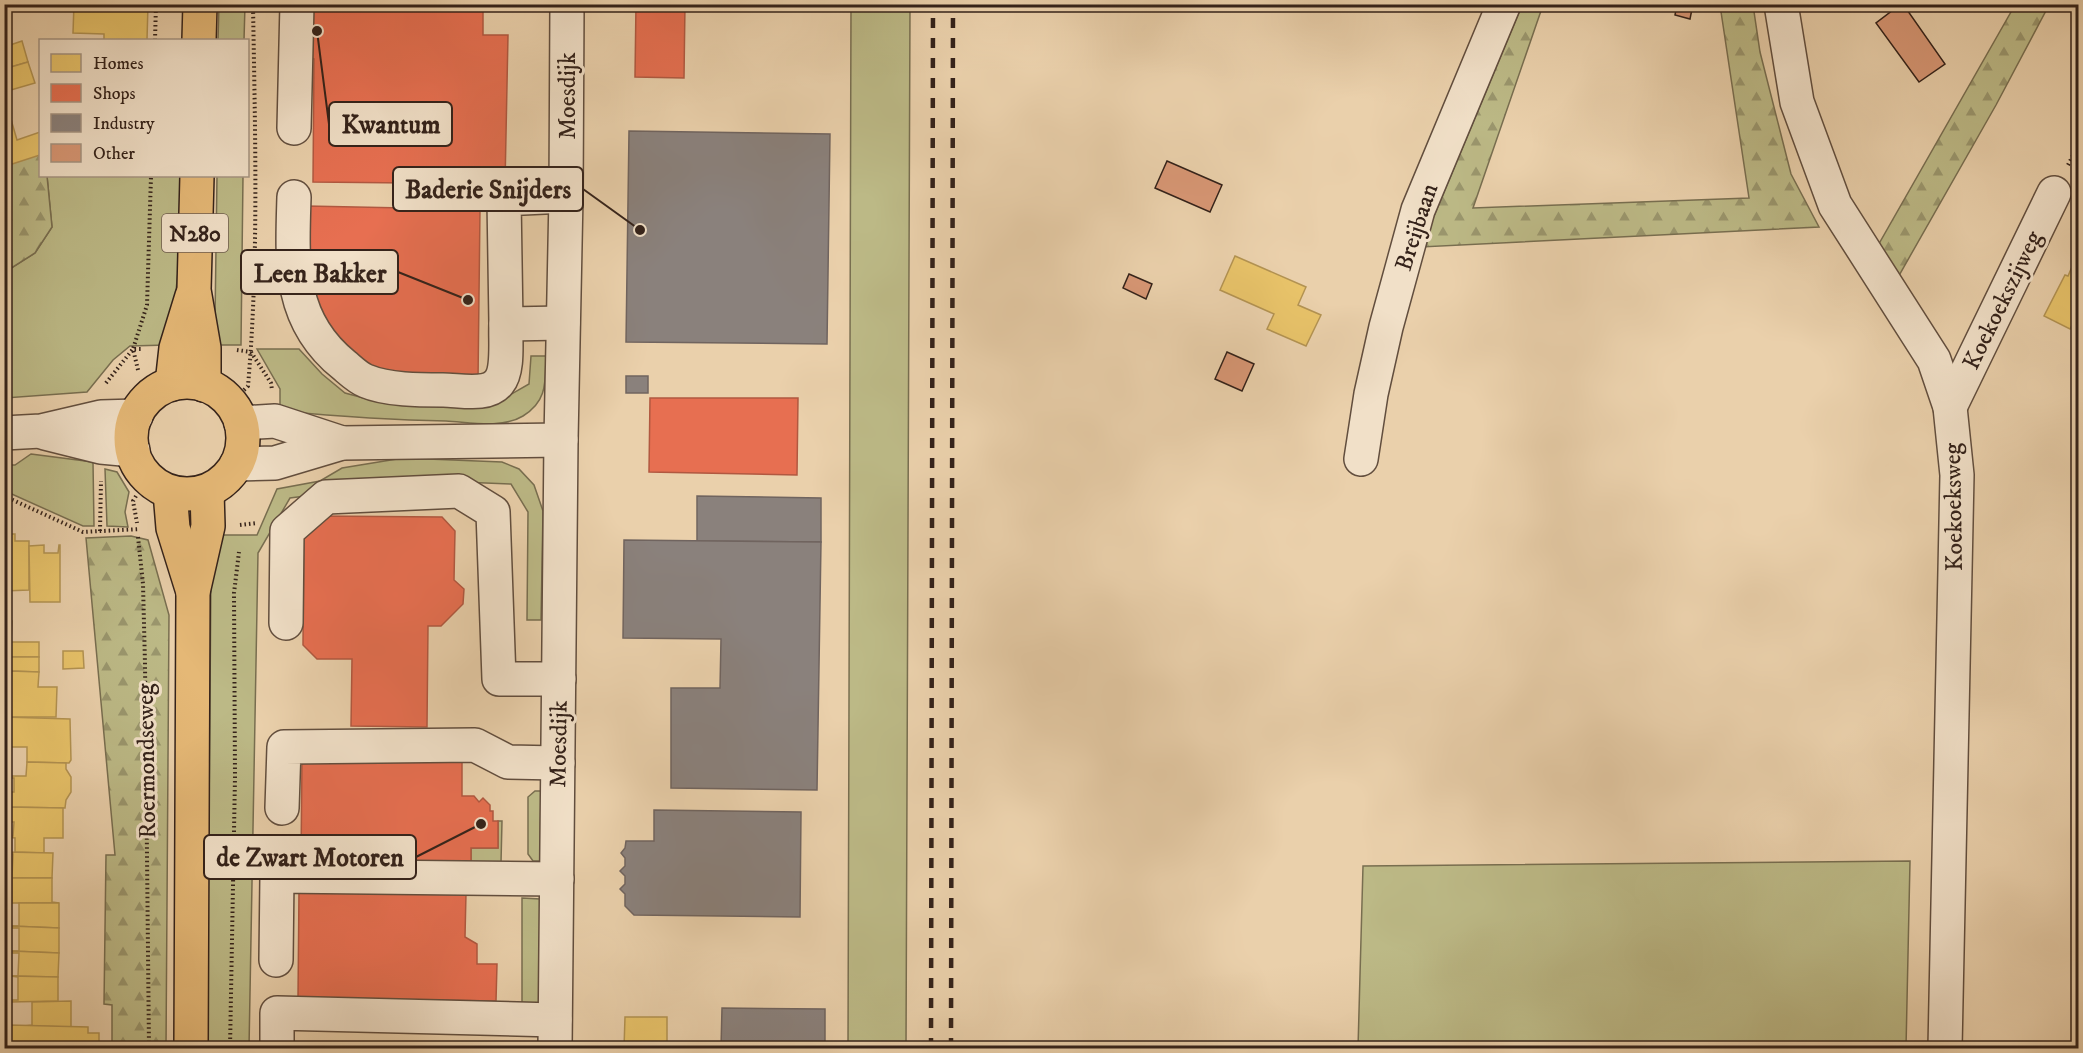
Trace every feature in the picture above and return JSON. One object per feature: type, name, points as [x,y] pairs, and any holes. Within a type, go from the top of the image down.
[{"type":"main road","points":[[199,39],[200,4]]},
{"type":"main road","name":"N280","points":[[196,177],[194,290],[204,348],[204,385]]},
{"type":"main road","name":"N280","points":[[138,466],[132,432],[151,400],[176,348],[194,290]]},
{"type":"main road","points":[[151,400],[194,382],[215,389],[236,413]]},
{"type":"main road","name":"N280","points":[[223,478],[243,444],[236,413]]},
{"type":"main road","points":[[138,466],[182,494],[223,478]]},
{"type":"main road","name":"Roermondseweg","points":[[138,466],[173,528],[193,592]]},
{"type":"main road","name":"Roermondseweg","points":[[190,1048],[193,592],[208,526],[223,478]]},
{"type":"street","points":[[294,128],[297,4]]},
{"type":"street","name":"Moesdijk","points":[[555,1034],[567,4]]},
{"type":"street","name":"Breijbaan","points":[[1360,459],[1386,327],[1418,210],[1504,4]]},
{"type":"street","name":"Koekoeksweg","points":[[1781,4],[1797,102],[1835,205],[1934,360],[1950,406],[1957,475],[1945,1048]]},
{"type":"street","name":"Koekoekszijweg","points":[[1950,406],[2054,193]]},
{"type":"street","points":[[294,197],[293,249],[296,285],[306,319],[331,354],[365,381],[406,389],[488,391],[499,382],[505,370],[504,199],[566,196]]},
{"type":"street","points":[[506,324],[563,323]]},
{"type":"street","points":[[4,433],[41,432],[101,417],[151,400]]},
{"type":"street","points":[[236,413],[274,421],[342,443]]},
{"type":"street","points":[[41,432],[138,466]]},
{"type":"street","points":[[223,478],[342,443],[561,440]]},
{"type":"street","points":[[286,623],[287,531],[326,496],[459,491],[493,512],[499,679],[559,679]]},
{"type":"street","points":[[282,808],[284,747],[476,745],[507,762],[558,763]]},
{"type":"street","points":[[276,960],[277,876],[556,879]]},
{"type":"street","points":[[277,1048],[277,1013],[555,1034]]},
{"type":"path","points":[[155,39],[156,4]]},
{"type":"path","points":[[236,413],[248,386],[251,351],[256,159],[253,4]]},
{"type":"path","points":[[151,177],[147,305],[133,349],[151,400]]},
{"type":"path","points":[[100,531],[138,466]]},
{"type":"path","name":"Roermondseweg","points":[[138,466],[133,501],[138,529],[143,596],[149,1048]]},
{"type":"path","points":[[223,478],[236,507],[240,536]]},
{"type":"path","points":[[4,496],[83,532],[138,529]]},
{"type":"path","points":[[230,1048],[235,777],[234,593],[239,546]]},
{"type":"green space","points":[[219,5],[245,5],[244,39],[218,39]]},
{"type":"green space","points":[[851,5],[910,5],[906,1048],[848,1048]]},
{"type":"green space","points":[[1522,5],[1543,5],[1473,208],[1749,198],[1720,5],[1753,5],[1760,52],[1791,174],[1819,227],[1421,247]]},
{"type":"green space","points":[[2015,5],[2049,5],[1996,105],[1897,279],[1876,249]]},
{"type":"green space","points":[[39,141],[39,177],[47,177],[52,227],[35,253],[5,272],[4,159]]},
{"type":"green space","points":[[47,177],[181,177],[180,254],[167,345],[130,346],[113,360],[87,392],[5,398],[5,272],[35,253],[52,227]]},
{"type":"green space","points":[[217,177],[243,177],[241,345],[218,345],[215,320]]},
{"type":"green space","points":[[257,349],[299,349],[322,374],[345,393],[375,401],[494,404],[529,384],[531,356],[546,356],[544,390],[537,404],[523,416],[495,424],[280,411],[280,389]]},
{"type":"green space","points":[[31,454],[93,462],[94,526],[83,526],[5,491],[5,465],[15,465]]},
{"type":"green space","points":[[403,458],[502,462],[519,469],[534,485],[543,511],[541,620],[527,620],[528,512],[511,484],[388,479],[329,493],[290,498],[258,553],[249,1048],[207,1048],[211,578],[216,535],[257,535],[277,489],[320,481],[342,468]]},
{"type":"green space","points":[[105,469],[117,472],[129,492],[125,512],[128,527],[107,526]]},
{"type":"green space","points":[[131,536],[148,540],[169,615],[166,1048],[112,1048],[112,1005],[104,1004],[106,855],[115,855],[86,538]]},
{"type":"green space","points":[[535,791],[541,791],[540,861],[533,861],[528,854],[528,797]]},
{"type":"green space","points":[[498,821],[502,821],[501,863],[471,862],[471,848],[498,848]]},
{"type":"green space","points":[[1910,861],[1906,1048],[1358,1048],[1363,866]]},
{"type":"green space","points":[[522,898],[540,899],[539,1004],[522,1003]]},
{"type":"building: Homes","points":[[74,4],[148,4],[147,39],[104,39],[104,34],[73,33]]},
{"type":"building: Homes","points":[[22,41],[28,62],[4,69],[4,47]]},
{"type":"building: Homes","points":[[28,62],[35,83],[4,92],[4,69]]},
{"type":"building: Homes","points":[[10,116],[17,140],[39,132],[39,155],[6,166],[4,118]]},
{"type":"building: Homes","points":[[1235,256],[1306,287],[1298,305],[1321,315],[1306,346],[1267,329],[1274,314],[1220,290]]},
{"type":"building: Homes","points":[[2074,262],[2078,264],[2078,313],[2070,329],[2044,316]]},
{"type":"building: Homes","points":[[4,534],[15,534],[15,541],[29,541],[29,590],[4,591]]},
{"type":"building: Homes","points":[[44,545],[44,553],[58,553],[60,545],[60,602],[30,602],[29,546]]},
{"type":"building: Homes","points":[[4,621],[12,621],[11,642],[4,642]]},
{"type":"building: Homes","points":[[11,642],[39,642],[39,657],[11,657]]},
{"type":"building: Homes","points":[[63,651],[83,651],[84,668],[63,669]]},
{"type":"building: Homes","points":[[11,657],[39,657],[39,672],[10,671]]},
{"type":"building: Homes","points":[[10,671],[39,672],[38,687],[57,687],[56,717],[4,717],[4,702],[8,702],[8,688],[4,686],[10,686]]},
{"type":"building: Homes","points":[[4,717],[70,719],[71,760],[69,763],[27,762],[27,747],[4,747],[7,745],[7,731],[4,731]]},
{"type":"building: Homes","points":[[27,762],[66,763],[66,769],[71,777],[71,792],[66,800],[65,808],[7,807],[7,792],[14,792],[14,778],[7,778],[7,776],[26,776]]},
{"type":"building: Homes","points":[[7,807],[63,808],[63,838],[44,838],[44,853],[15,852],[15,838],[6,837],[13,836],[14,822],[6,822]]},
{"type":"building: Homes","points":[[5,852],[53,853],[52,878],[4,878],[12,877],[13,854],[4,854]]},
{"type":"building: Homes","points":[[4,878],[52,878],[52,902],[59,903],[4,903],[4,901],[12,901],[12,879]]},
{"type":"building: Homes","points":[[19,903],[59,903],[59,928],[11,926],[19,926]]},
{"type":"building: Homes","points":[[11,926],[59,928],[59,953],[11,951],[19,951],[19,928],[11,928]]},
{"type":"building: Homes","points":[[11,951],[59,953],[58,977],[10,976],[18,976],[19,953],[10,953]]},
{"type":"building: Homes","points":[[10,976],[58,977],[58,1001],[10,1002],[10,1000],[18,1000],[18,977]]},
{"type":"building: Homes","points":[[71,1001],[71,1027],[24,1026],[32,1025],[32,1002]]},
{"type":"building: Homes","points":[[625,1017],[667,1017],[667,1048],[624,1048]]},
{"type":"building: Homes","points":[[9,1025],[88,1027],[88,1033],[99,1033],[99,1044],[88,1044],[88,1048],[23,1048],[23,1044],[9,1043]]},
{"type":"building: Shops","points":[[310,4],[483,4],[483,35],[508,35],[505,184],[313,182],[314,59],[304,58]]},
{"type":"building: Shops","points":[[636,4],[685,4],[684,78],[635,77]]},
{"type":"building: Shops","points":[[406,184],[456,185],[456,208],[480,209],[478,382],[383,372],[364,363],[334,335],[313,298],[307,257],[307,206],[405,208]]},
{"type":"building: Shops","points":[[650,398],[798,398],[797,475],[649,472]]},
{"type":"building: Shops","points":[[317,516],[442,517],[455,531],[454,580],[464,589],[463,604],[441,626],[428,626],[427,727],[351,726],[352,659],[317,659],[303,645],[304,529]]},
{"type":"building: Shops","points":[[302,760],[462,761],[462,796],[474,796],[479,802],[483,798],[490,805],[490,811],[493,811],[493,821],[498,821],[498,848],[471,848],[471,862],[301,860]]},
{"type":"building: Shops","points":[[299,890],[466,893],[465,937],[477,944],[477,964],[497,964],[496,1001],[298,998]]},
{"type":"building: Industry","points":[[629,131],[830,134],[827,344],[626,342]]},
{"type":"building: Industry","points":[[626,376],[648,376],[648,393],[626,393]]},
{"type":"building: Industry","points":[[697,496],[821,498],[821,542],[697,541]]},
{"type":"building: Industry","points":[[624,540],[821,542],[817,790],[671,788],[671,688],[720,688],[721,639],[623,638]]},
{"type":"building: Industry","points":[[654,810],[801,812],[800,917],[634,915],[625,906],[625,894],[620,889],[625,884],[625,876],[620,871],[625,866],[625,858],[621,853],[626,841],[654,841]]},
{"type":"building: Industry","points":[[722,1008],[825,1009],[825,1048],[721,1048]]},
{"type":"building: Other","points":[[1677,4],[1693,4],[1690,19],[1675,15]]},
{"type":"building: Other","points":[[1901,4],[1945,64],[1919,82],[1876,23]]},
{"type":"building: Other","points":[[1167,161],[1222,185],[1210,212],[1155,188]]},
{"type":"building: Other","points":[[1129,274],[1152,284],[1146,299],[1123,288]]},
{"type":"building: Other","points":[[1227,352],[1254,364],[1242,391],[1215,379]]},
{"type":"railway","points":[[931,1048],[933,4]]},
{"type":"railway","points":[[951,1048],[953,4]]},
{"type":"place","name":"Kwantum","points":[[317,31]]},
{"type":"place","name":"Baderie Snijders","points":[[640,230]]},
{"type":"place","name":"Leen Bakker","points":[[468,300]]},
{"type":"place","name":"de Zwart Motoren","points":[[481,824]]}]
